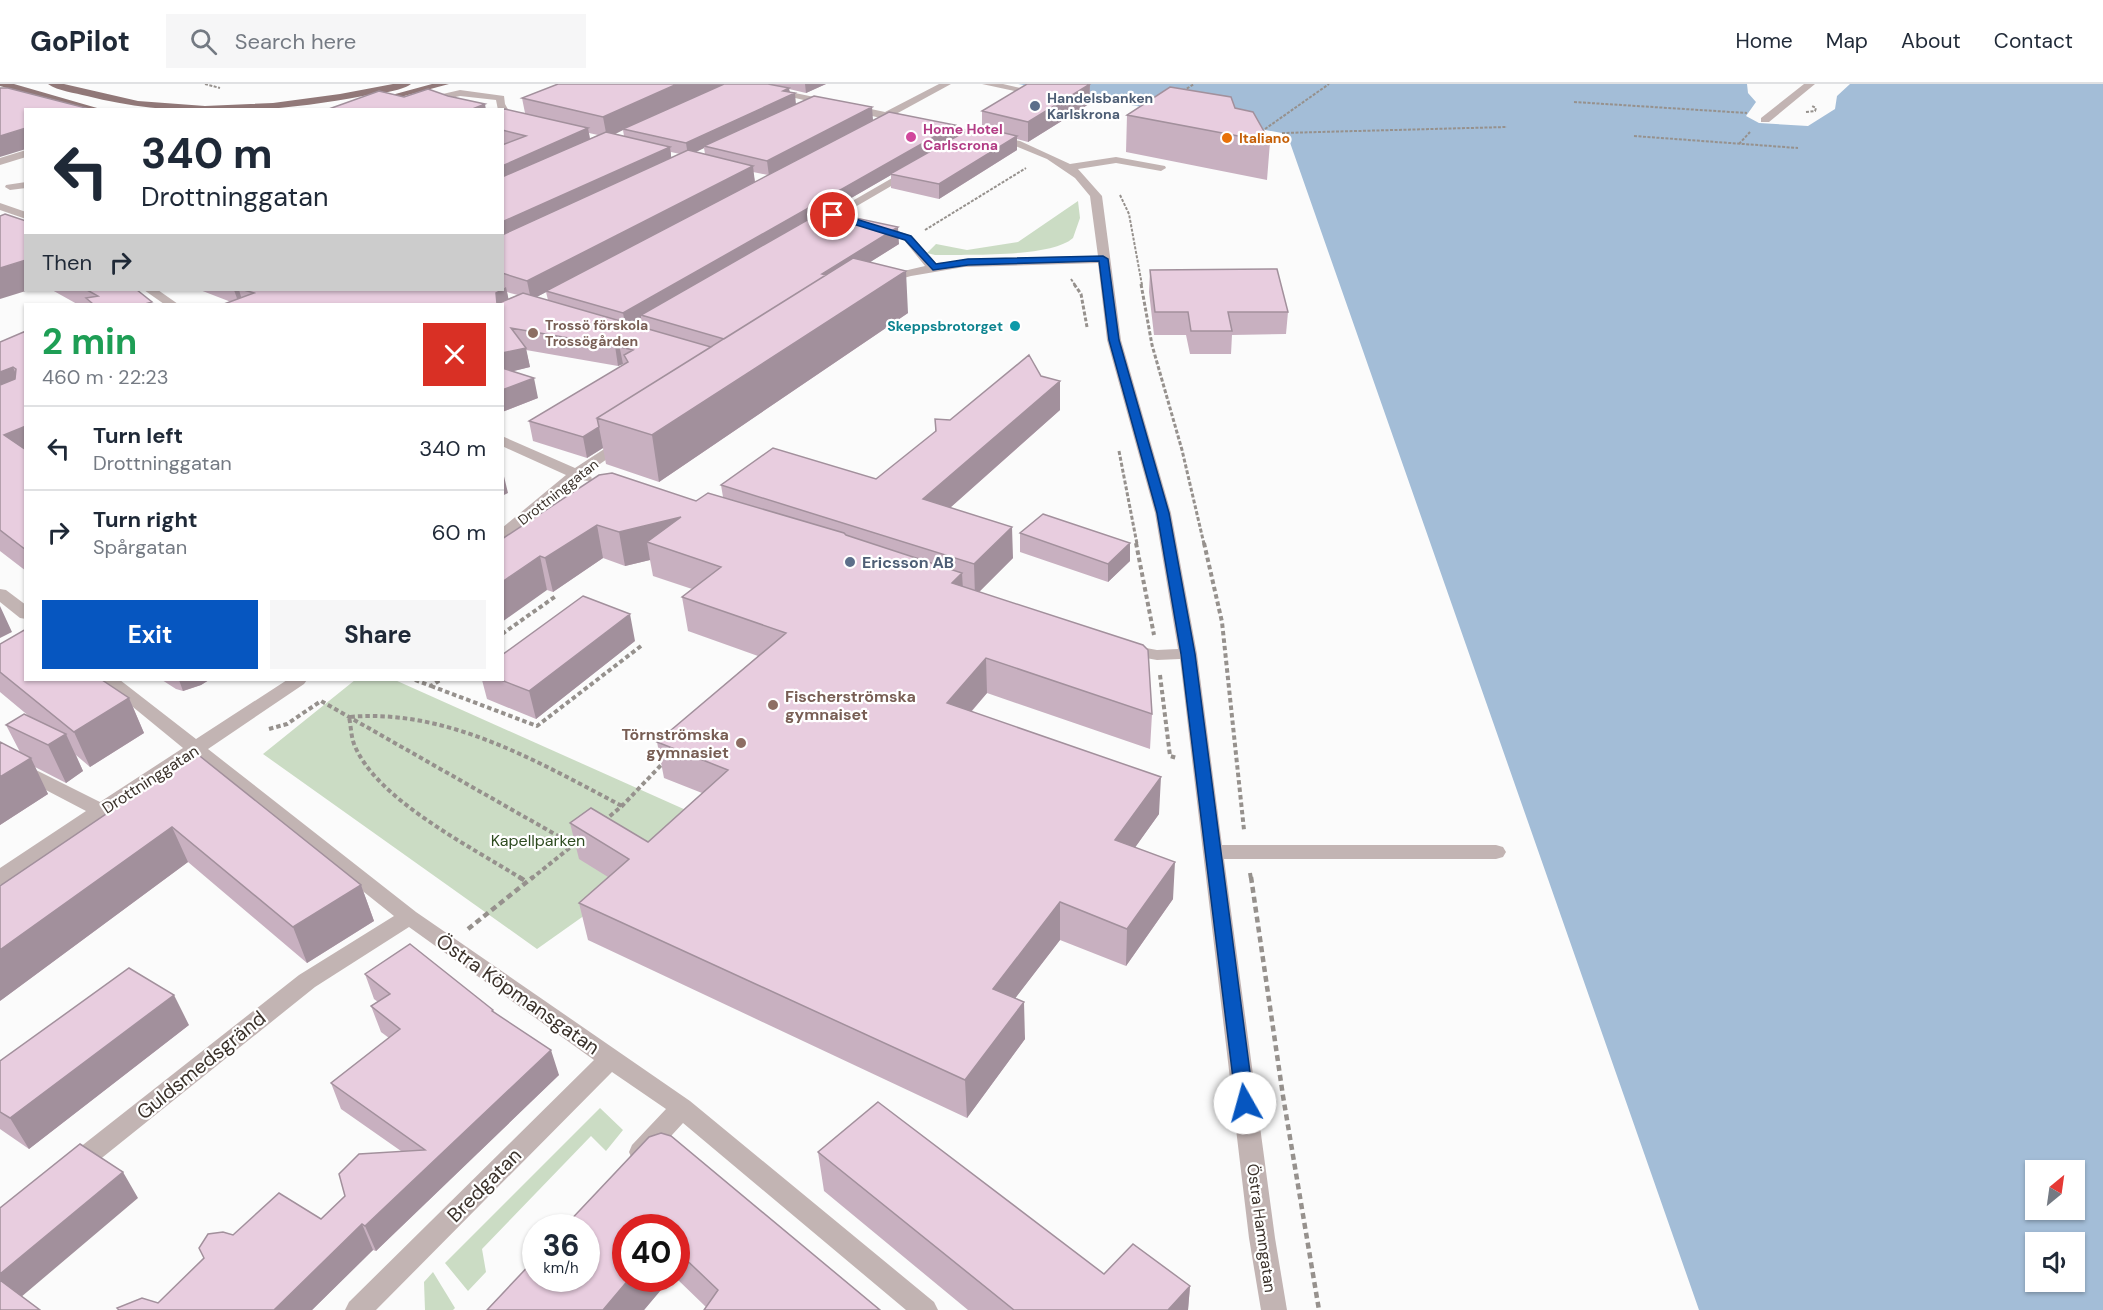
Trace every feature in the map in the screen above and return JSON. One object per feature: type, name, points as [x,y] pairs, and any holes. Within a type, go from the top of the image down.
[{"type":"main road","points":[[2,84],[92,108]]},
{"type":"main road","points":[[53,84],[135,103],[237,108],[266,107],[329,99],[406,84]]},
{"type":"main road","points":[[326,108],[357,104],[444,84]]},
{"type":"street","points":[[726,89],[739,84]]},
{"type":"street","name":"Östra Hamngatan","points":[[739,84],[888,116],[971,130],[1016,143],[1048,155],[1069,167],[1084,178],[1096,196],[1114,340],[1163,513],[1188,654],[1262,1238],[1274,1310]]},
{"type":"street","points":[[871,128],[946,84]]},
{"type":"street","points":[[987,84],[1033,92],[1012,104]]},
{"type":"street","points":[[1765,120],[1810,84]]},
{"type":"street","points":[[458,108],[438,103],[437,98],[460,93],[501,98],[500,104],[503,108]]},
{"type":"street","points":[[797,110],[818,101]]},
{"type":"street","points":[[954,145],[971,130]]},
{"type":"street","points":[[0,162],[24,154]]},
{"type":"street","points":[[1069,167],[1116,160],[1161,168]]},
{"type":"street","points":[[802,233],[924,162]]},
{"type":"street","points":[[10,187],[24,185]]},
{"type":"street","points":[[0,206],[24,215]]},
{"type":"street","points":[[833,215],[908,238],[933,267]]},
{"type":"street","points":[[872,284],[933,267],[968,262],[1103,259]]},
{"type":"street","points":[[152,291],[170,303]]},
{"type":"street","name":"Drottninggatan","points":[[504,534],[575,475],[636,435]]},
{"type":"street","points":[[504,441],[575,475],[596,482]]},
{"type":"street","points":[[0,594],[24,612]]},
{"type":"street","points":[[1107,646],[1157,655],[1188,654]]},
{"type":"street","name":"Östra Köpmansgatan","points":[[110,681],[409,916],[682,1108],[925,1310]]},
{"type":"street","name":"Drottninggatan","points":[[0,878],[297,681]]},
{"type":"street","points":[[0,758],[101,811]]},
{"type":"street","points":[[1214,852],[1496,852]]},
{"type":"street","name":"Guldsmedsgränd","points":[[56,1180],[307,981],[409,916]]},
{"type":"street","name":"Bredgatan","points":[[358,1310],[610,1059]]},
{"type":"street","points":[[626,1167],[682,1108]]},
{"type":"path","points":[[205,84],[221,89]]},
{"type":"path","points":[[1174,96],[1194,84]]},
{"type":"path","points":[[1265,129],[1329,84]]},
{"type":"path","points":[[1574,102],[1748,113]]},
{"type":"path","points":[[1282,133],[1507,127]]},
{"type":"path","points":[[1634,136],[1798,148]]},
{"type":"path","points":[[908,238],[930,228],[1048,155]]},
{"type":"path","points":[[1060,274],[1071,279],[1081,294],[1083,313],[1090,336]]},
{"type":"path","points":[[1118,446],[1157,655],[1170,756],[1203,767]]},
{"type":"path","points":[[504,633],[556,596]]},
{"type":"path","points":[[418,681],[537,726],[641,646]]},
{"type":"path","points":[[431,686],[438,681]]},
{"type":"path","points":[[249,713],[248,734],[287,724],[321,701],[574,845]]},
{"type":"path","points":[[349,717],[385,715],[430,723],[477,738],[523,755],[622,806]]},
{"type":"path","points":[[349,717],[354,744],[372,774],[399,801],[527,882]]},
{"type":"path","points":[[598,826],[622,806],[666,759]]},
{"type":"path","points":[[448,944],[582,839]]},
{"type":"green space","points":[[1078,201],[1080,218],[1073,238],[1062,244],[1047,249],[1007,254],[935,255],[927,253],[936,244],[967,250],[1018,242]]},
{"type":"green space","name":"Kapellparken","points":[[354,681],[397,681],[715,823],[537,949],[263,754]]},
{"type":"green space","points":[[600,1108],[623,1130],[606,1151],[591,1136],[482,1249],[486,1272],[468,1291],[445,1263]]},
{"type":"green space","points":[[433,1272],[455,1308],[453,1310],[425,1310],[424,1282]]},
{"type":"water","points":[[1018,84],[1747,84],[1748,93],[1756,102],[1746,116],[1759,123],[1808,126],[1835,109],[1837,96],[1850,84],[2103,84],[2103,1310],[1699,1310],[1287,134]]},
{"type":"building","points":[[558,84],[677,84],[603,117],[522,98]]},
{"type":"building","points":[[724,84],[768,84],[789,88],[783,91],[795,93],[686,143],[623,129]]},
{"type":"building","points":[[1027,84],[1090,84],[1028,122],[982,111]]},
{"type":"building","points":[[1170,87],[1231,97],[1235,108],[1253,112],[1270,142],[1127,115]]},
{"type":"building","points":[[0,88],[8,88],[86,108],[24,108],[24,129],[0,136]]},
{"type":"building","points":[[428,89],[485,104],[475,108],[332,108],[379,91],[404,97]]},
{"type":"building","points":[[814,96],[872,107],[767,161],[704,146]]},
{"type":"building","points":[[504,109],[588,128],[504,165],[504,144],[526,136],[504,130]]},
{"type":"building","points":[[889,112],[955,125],[623,313],[546,291]]},
{"type":"building","points":[[975,126],[1017,136],[939,184],[890,174]]},
{"type":"building","points":[[606,132],[670,147],[504,221],[504,176]]},
{"type":"building","points":[[688,150],[753,166],[527,281],[504,274],[504,234]]},
{"type":"building","points":[[823,211],[898,227],[724,339],[641,315]]},
{"type":"building","points":[[5,214],[24,220],[24,261],[0,268],[0,216]]},
{"type":"building","points":[[853,258],[906,271],[652,435],[597,418]]},
{"type":"building","points":[[1277,269],[1288,312],[1228,312],[1232,331],[1191,331],[1188,312],[1155,312],[1150,270]]},
{"type":"building","points":[[89,291],[138,291],[152,302],[92,303],[86,298],[98,296]]},
{"type":"building","points":[[247,291],[500,291],[496,293],[497,303],[227,303],[254,293]]},
{"type":"building","points":[[523,293],[711,347],[597,418],[599,427],[583,437],[529,421],[628,362],[624,355],[633,350],[621,347],[619,344],[615,346],[511,328],[526,348],[504,353],[504,303],[499,303]]},
{"type":"building","points":[[24,332],[24,427],[4,435],[24,449],[24,548],[0,530],[0,385],[15,379],[16,369],[13,367],[0,372],[0,342]]},
{"type":"building","points":[[1029,355],[1041,376],[1060,381],[923,499],[1012,527],[974,564],[721,485],[773,448],[876,479],[936,431],[935,419],[950,420]]},
{"type":"building","points":[[504,369],[534,378],[504,389]]},
{"type":"building","points":[[612,473],[696,501],[708,493],[844,533],[962,573],[952,583],[1143,645],[1148,650],[1152,714],[986,658],[947,703],[1161,777],[1115,840],[1175,862],[1127,929],[1060,902],[993,989],[1024,1002],[965,1080],[579,903],[629,859],[570,823],[591,808],[648,842],[728,770],[657,742],[786,633],[682,597],[721,567],[647,542],[681,517],[619,532],[597,525],[545,558],[540,556],[504,581],[504,538],[599,475]]},
{"type":"building","points":[[1043,514],[1130,543],[1108,564],[1020,533]]},
{"type":"building","points":[[583,596],[630,614],[529,691],[504,681],[504,654]]},
{"type":"building","points":[[24,630],[24,681],[104,681],[129,698],[74,732],[0,672],[0,644]]},
{"type":"building","points":[[24,714],[66,734],[48,745],[6,725]]},
{"type":"building","points":[[0,742],[31,758],[0,777]]},
{"type":"building","points":[[196,753],[361,885],[293,927],[172,827],[0,950],[0,886]]},
{"type":"building","points":[[410,944],[492,1011],[551,1050],[365,1226],[362,1224],[274,1310],[119,1310],[117,1308],[142,1298],[158,1303],[204,1258],[199,1248],[208,1234],[223,1232],[233,1235],[279,1193],[321,1219],[345,1196],[339,1174],[359,1154],[425,1150],[331,1083],[400,1029],[371,1006],[390,994],[365,974]]},
{"type":"building","points":[[129,968],[174,995],[10,1118],[0,1112],[0,1061]]},
{"type":"building","points":[[878,1102],[1104,1274],[1133,1244],[1190,1286],[1168,1310],[1014,1310],[818,1152]]},
{"type":"building","points":[[661,1133],[671,1136],[880,1310],[704,1310],[718,1290],[690,1263],[690,1214],[612,1214],[612,1292],[618,1292],[603,1310],[487,1310],[522,1273],[522,1292],[600,1292],[600,1214],[576,1214],[649,1137]]},
{"type":"building","points":[[80,1144],[123,1172],[0,1274],[0,1208]]},
{"type":"building","points":[[0,1280],[40,1310],[0,1310]]},
{"type":"place","name":"Handelsbanken Karlskrona","points":[[1035,106]]},
{"type":"place","name":"Home Hotel Carlscrona","points":[[911,137]]},
{"type":"place","name":"Italiano","points":[[1227,138]]},
{"type":"place","name":"Skeppsbrotorget","points":[[1015,326]]},
{"type":"place","name":"Trossö förskola Trossögården","points":[[533,333]]},
{"type":"place","name":"Ericsson AB","points":[[850,562]]},
{"type":"place","name":"Fischerströmska gymnaiset","points":[[773,705]]},
{"type":"place","name":"Törnströmska gymnasiet","points":[[741,743]]},
{"type":"route","points":[[833,215],[908,238],[933,267],[968,262],[1103,259],[1114,340],[1163,513],[1188,654],[1245,1103]]}]
